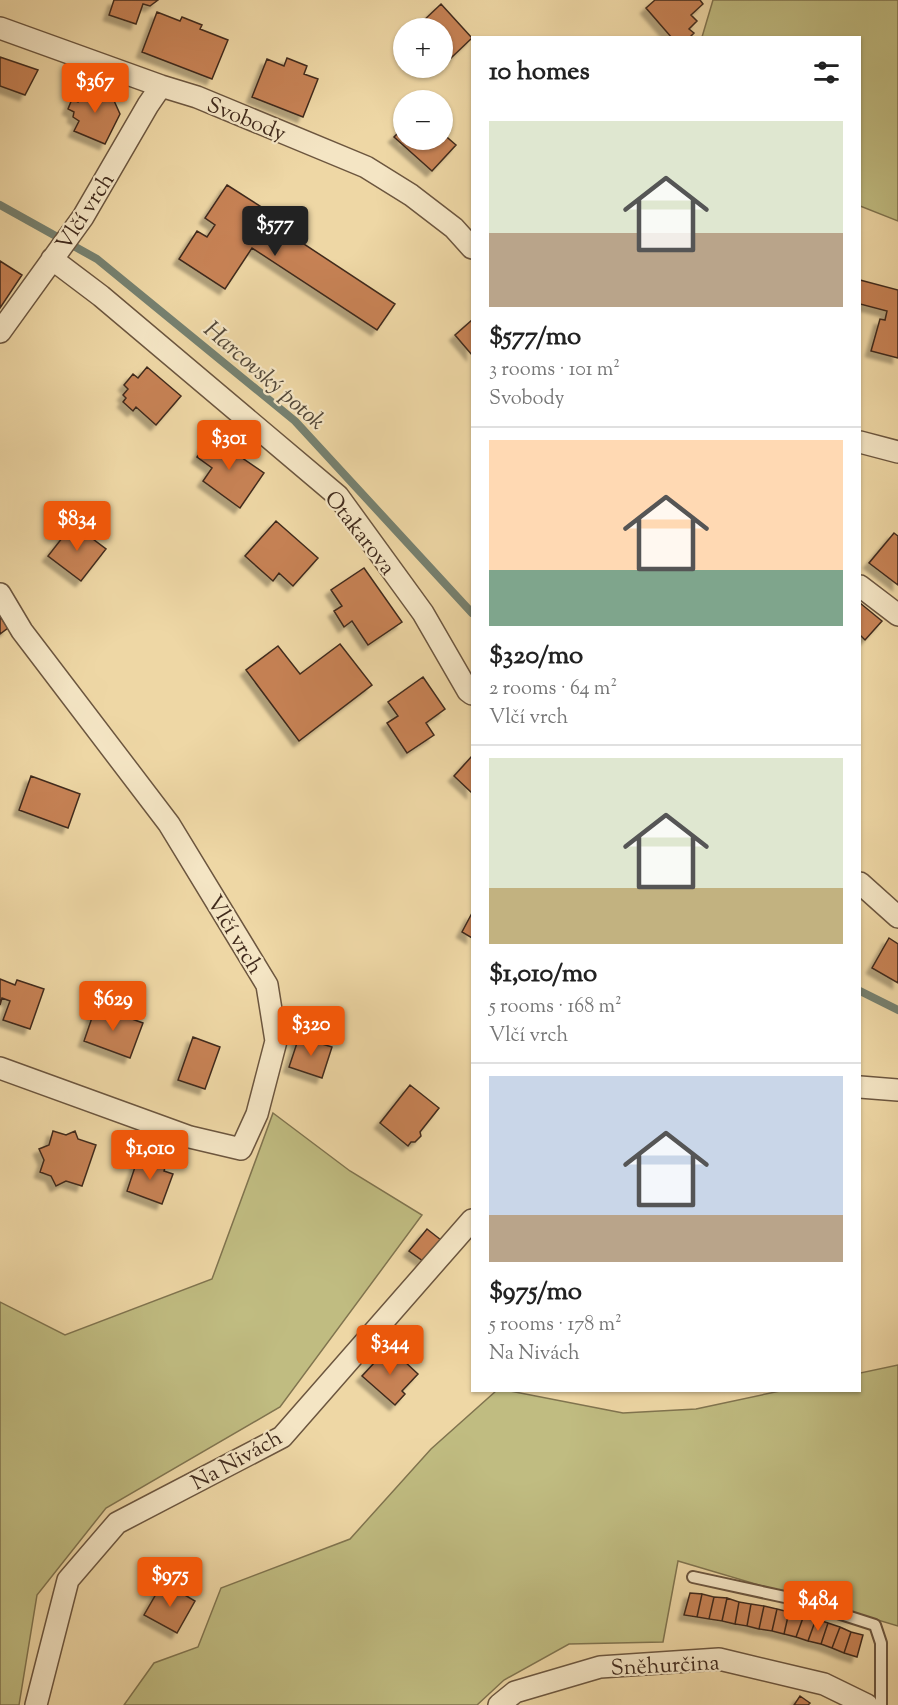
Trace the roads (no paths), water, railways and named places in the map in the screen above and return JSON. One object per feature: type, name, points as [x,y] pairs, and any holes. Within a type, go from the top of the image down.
[{"type":"street","name":"Svobody","points":[[0,28],[197,97],[366,167],[411,195],[454,228],[471,247]]},
{"type":"street","name":"Vlčí vrch","points":[[0,332],[83,217],[161,86]]},
{"type":"street","name":"Otakarova","points":[[55,255],[338,496],[423,613],[471,693]]},
{"type":"street","points":[[861,442],[898,452]]},
{"type":"street","points":[[861,587],[898,615]]},
{"type":"street","name":"Vlčí vrch","points":[[0,594],[22,631],[169,824],[267,985],[276,1041],[257,1114],[241,1149],[190,1137],[0,1068]]},
{"type":"street","points":[[861,883],[898,917]]},
{"type":"street","points":[[861,1087],[898,1090]]},
{"type":"street","name":"Na Nivách","points":[[36,1705],[68,1580],[117,1523],[282,1437],[471,1221]]},
{"type":"street","name":"Sněhurčina","points":[[499,1705],[515,1692],[600,1667],[719,1659],[824,1684],[867,1705]]},
{"type":"lane","points":[[693,1577],[794,1599],[875,1624],[881,1644],[881,1705]]},
{"type":"waterway","name":"Harcovský potok","points":[[0,205],[97,259],[295,421],[471,612]]},
{"type":"waterway","name":"Harcovský potok","points":[[861,992],[898,1010]]}]
